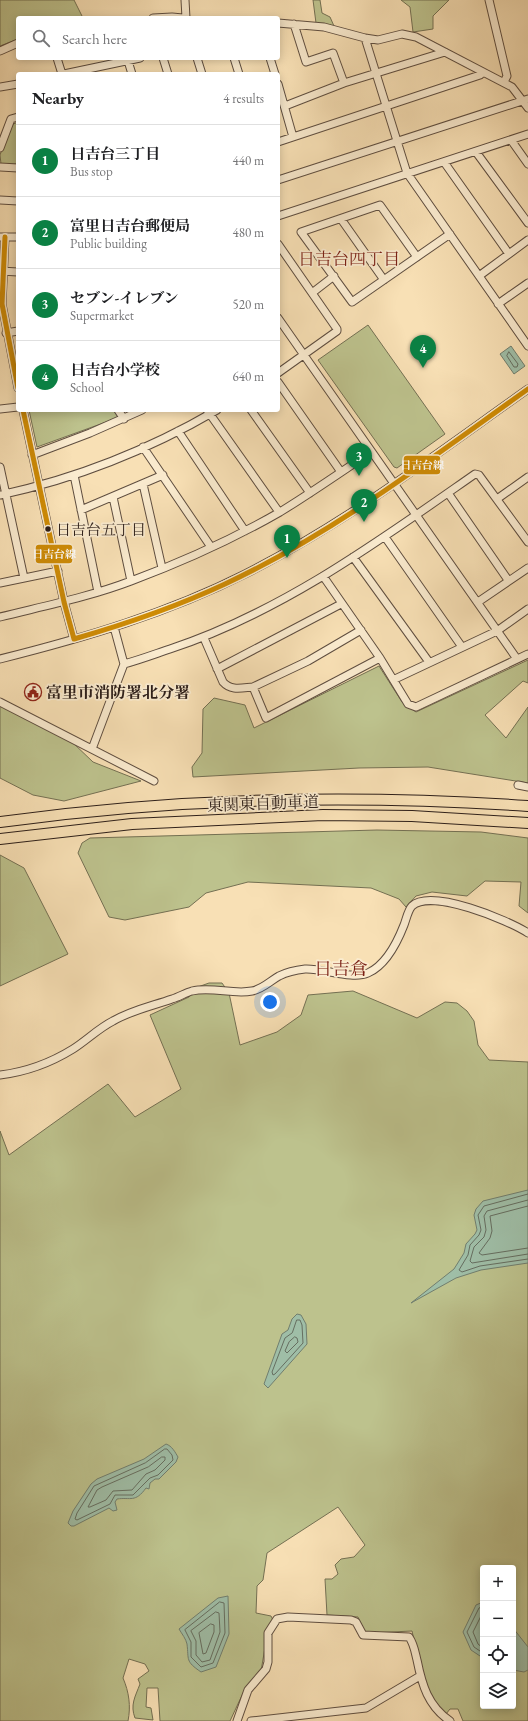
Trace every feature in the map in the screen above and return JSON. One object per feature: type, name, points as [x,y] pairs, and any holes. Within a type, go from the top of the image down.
[{"type":"highway","name":"東関東自動車道","points":[[0,822],[148,807],[322,798],[411,800],[528,806]]},
{"type":"highway","name":"東関東自動車道","points":[[0,839],[132,824],[323,815],[412,816],[528,823]]},
{"type":"street","points":[[185,0],[185,16]]},
{"type":"street","points":[[489,0],[507,76],[504,82]]},
{"type":"street","points":[[280,23],[324,27],[365,38],[385,40],[402,34],[416,37],[504,82],[525,100],[528,108]]},
{"type":"street","points":[[294,24],[306,62],[333,53],[344,83]]},
{"type":"street","points":[[365,38],[407,173],[498,304],[527,341]]},
{"type":"street","points":[[0,51],[16,44]]},
{"type":"street","points":[[285,106],[344,83],[445,52]]},
{"type":"street","points":[[57,60],[62,72]]},
{"type":"street","points":[[84,72],[95,71],[132,60]]},
{"type":"street","points":[[164,60],[167,72]]},
{"type":"street","points":[[198,60],[201,72]]},
{"type":"street","points":[[235,60],[238,72]]},
{"type":"street","points":[[271,60],[274,72]]},
{"type":"street","points":[[128,61],[131,72]]},
{"type":"street","points":[[280,141],[480,75],[483,72]]},
{"type":"street","points":[[0,87],[16,84]]},
{"type":"street","points":[[280,90],[293,137]]},
{"type":"street","points":[[280,179],[525,100]]},
{"type":"street","points":[[0,148],[12,119],[16,118]]},
{"type":"street","points":[[280,215],[528,134]]},
{"type":"street","points":[[511,140],[528,164]]},
{"type":"street","points":[[476,152],[528,223]]},
{"type":"street","points":[[444,162],[509,254]]},
{"type":"street","points":[[0,167],[16,168]]},
{"type":"street","points":[[0,200],[16,201]]},
{"type":"street","points":[[417,256],[380,205],[341,220],[301,232],[352,302],[450,234]]},
{"type":"street","points":[[341,220],[384,280]]},
{"type":"street","points":[[16,237],[2,237],[1,272],[2,304],[6,333],[16,379]]},
{"type":"street","points":[[479,276],[528,240]]},
{"type":"street","points":[[280,247],[337,329],[337,331],[280,372]]},
{"type":"street","points":[[1,272],[16,272]]},
{"type":"street","points":[[312,293],[334,276]]},
{"type":"street","points":[[498,304],[528,283]]},
{"type":"street","points":[[280,321],[517,659]]},
{"type":"street","points":[[280,330],[284,327]]},
{"type":"street","points":[[6,333],[16,332]]},
{"type":"street","points":[[280,385],[341,472]]},
{"type":"street","points":[[0,659],[74,640],[114,627],[195,597],[244,574],[329,526],[394,484],[528,389]]},
{"type":"street","points":[[0,410],[16,408]]},
{"type":"street","points":[[23,412],[64,602],[74,640]]},
{"type":"street","points":[[119,412],[124,419]]},
{"type":"street","points":[[32,455],[124,419],[138,412]]},
{"type":"street","points":[[3,494],[39,487],[74,475],[178,431],[208,412],[279,512]]},
{"type":"street","points":[[252,412],[310,493]]},
{"type":"street","points":[[178,431],[245,531]]},
{"type":"street","points":[[143,447],[211,547]]},
{"type":"street","points":[[0,617],[64,602],[98,592],[131,581],[211,547],[245,531],[279,512],[371,452]]},
{"type":"street","points":[[0,467],[3,494],[24,578]]},
{"type":"street","points":[[124,664],[204,638],[266,609],[385,537],[475,474],[479,475],[528,542]]},
{"type":"street","points":[[74,475],[98,592]]},
{"type":"street","points":[[81,510],[163,475]]},
{"type":"street","points":[[497,499],[527,479]]},
{"type":"street","points":[[143,484],[162,568]]},
{"type":"street","points":[[448,493],[508,580]]},
{"type":"street","points":[[113,496],[131,581]]},
{"type":"street","points":[[385,537],[462,647]]},
{"type":"street","points":[[353,557],[429,662]]},
{"type":"street","points":[[478,602],[508,580],[528,568]]},
{"type":"street","points":[[0,583],[58,571]]},
{"type":"street","points":[[322,576],[395,679],[408,704],[416,707],[528,654]]},
{"type":"street","points":[[217,669],[341,604]]},
{"type":"street","points":[[395,679],[497,631],[528,609]]},
{"type":"street","points":[[92,749],[124,664],[114,627]]},
{"type":"street","points":[[204,638],[222,682],[227,687],[235,689],[253,687],[308,661],[361,630]]},
{"type":"street","points":[[253,687],[266,718],[380,658]]},
{"type":"street","points":[[0,702],[154,781]]},
{"type":"street","points":[[518,785],[528,787]]},
{"type":"street","points":[[0,1075],[15,1073],[59,1057],[125,1014],[191,991],[205,989],[251,991],[259,989],[279,976],[293,971],[306,969],[355,974],[367,973],[381,964],[391,951],[402,931],[411,907],[422,900],[434,900],[495,916],[528,933]]},
{"type":"street","points":[[237,1721],[248,1690],[266,1669],[268,1662],[268,1633],[272,1624],[280,1618],[288,1616],[351,1620],[356,1622],[363,1635],[409,1637],[414,1649],[420,1676],[430,1702],[450,1721]]},
{"type":"street","points":[[251,1721],[366,1708],[420,1676]]},
{"type":"shaded area","points":[[0,0],[74,0],[82,16],[16,16],[16,40],[0,46]]},
{"type":"shaded area","points":[[313,0],[320,0],[322,13],[330,17],[334,26],[316,23]]},
{"type":"shaded area","points":[[401,0],[449,0],[433,16],[433,29],[413,32],[410,7]]},
{"type":"shaded area","points":[[16,123],[16,165],[1,164],[0,155],[11,125]]},
{"type":"shaded area","points":[[368,325],[445,434],[397,468],[394,467],[318,360]]},
{"type":"shaded area","points":[[29,412],[116,412],[120,417],[37,447]]},
{"type":"shaded area","points":[[528,660],[528,683],[523,681],[485,715],[506,738],[528,707],[528,783],[428,767],[359,768],[193,777],[192,767],[202,753],[203,709],[214,698],[245,705],[254,728],[379,666],[402,702],[416,712]]},
{"type":"shaded area","points":[[0,705],[71,741],[93,762],[141,781],[64,801],[33,795],[0,778]]},
{"type":"shaded area","points":[[377,830],[481,832],[528,838],[528,913],[519,906],[521,882],[485,881],[467,896],[432,892],[416,896],[406,907],[399,899],[371,888],[248,882],[206,893],[189,907],[125,920],[109,917],[78,853],[82,843],[90,838]]},
{"type":"shaded area","points":[[0,855],[24,868],[68,954],[0,986]]},
{"type":"shaded area","points":[[209,983],[222,983],[229,993],[240,1045],[277,1032],[301,1015],[308,995],[353,991],[417,1018],[445,1002],[457,1003],[467,1011],[474,1021],[478,1045],[489,1060],[528,1062],[528,1721],[463,1721],[458,1709],[450,1709],[446,1714],[438,1706],[427,1686],[420,1665],[412,1631],[370,1633],[364,1631],[358,1617],[327,1615],[325,1579],[332,1579],[338,1574],[335,1565],[341,1559],[354,1557],[365,1545],[338,1507],[267,1553],[263,1580],[257,1586],[256,1613],[271,1616],[273,1620],[268,1630],[261,1671],[244,1691],[230,1721],[160,1721],[158,1688],[147,1688],[146,1707],[151,1708],[153,1720],[135,1718],[133,1705],[140,1684],[138,1679],[149,1671],[145,1664],[129,1659],[123,1678],[129,1699],[128,1721],[0,1721],[0,1131],[9,1155],[108,1084],[135,1117],[181,1089],[150,1015],[189,997],[195,988]]},
{"type":"water","points":[[511,346],[525,366],[514,374],[500,354]]},
{"type":"water","points":[[528,1190],[528,1263],[481,1270],[456,1278],[411,1303],[454,1269],[464,1253],[466,1244],[477,1230],[474,1215],[476,1209],[483,1201]]},
{"type":"water","points":[[297,1314],[301,1315],[306,1324],[307,1344],[268,1388],[264,1384],[282,1334],[288,1330],[292,1319]]},
{"type":"water","points":[[166,1444],[172,1448],[178,1457],[176,1462],[159,1479],[155,1479],[150,1483],[149,1489],[146,1488],[136,1498],[117,1499],[115,1502],[117,1510],[113,1511],[109,1508],[74,1526],[71,1526],[68,1523],[73,1511],[91,1484],[97,1479],[144,1459]]},
{"type":"water","points":[[228,1596],[229,1634],[216,1667],[201,1672],[190,1663],[187,1644],[179,1629],[218,1598]]},
{"type":"water","points":[[480,1603],[480,1656],[471,1650],[463,1632],[476,1605]]},
{"type":"water","points":[[516,1632],[528,1647],[528,1670],[524,1672],[516,1671]]},
{"type":"transit line","name":"日吉台線","points":[[5,237],[2,304],[16,378]]},
{"type":"transit line","name":"日吉台線","points":[[74,639],[169,608],[225,584],[305,542],[418,468],[528,389]]},
{"type":"transit line","name":"日吉台線","points":[[23,412],[64,602],[74,639]]},
{"type":"place","name":"日吉台小学校","points":[[423,368]]},
{"type":"place","name":"セブン-イレブン","points":[[359,476]]},
{"type":"place","name":"富里日吉台郵便局","points":[[364,522]]},
{"type":"place","name":"日吉台五丁目","points":[[48,529]]},
{"type":"place","name":"日吉台三丁目","points":[[287,558]]},
{"type":"place","name":"富里市消防署北分署","points":[[33,692]]},
{"type":"district","name":"日吉台四丁目","points":[[349,259]]},
{"type":"district","name":"日吉倉","points":[[341,969]]}]
